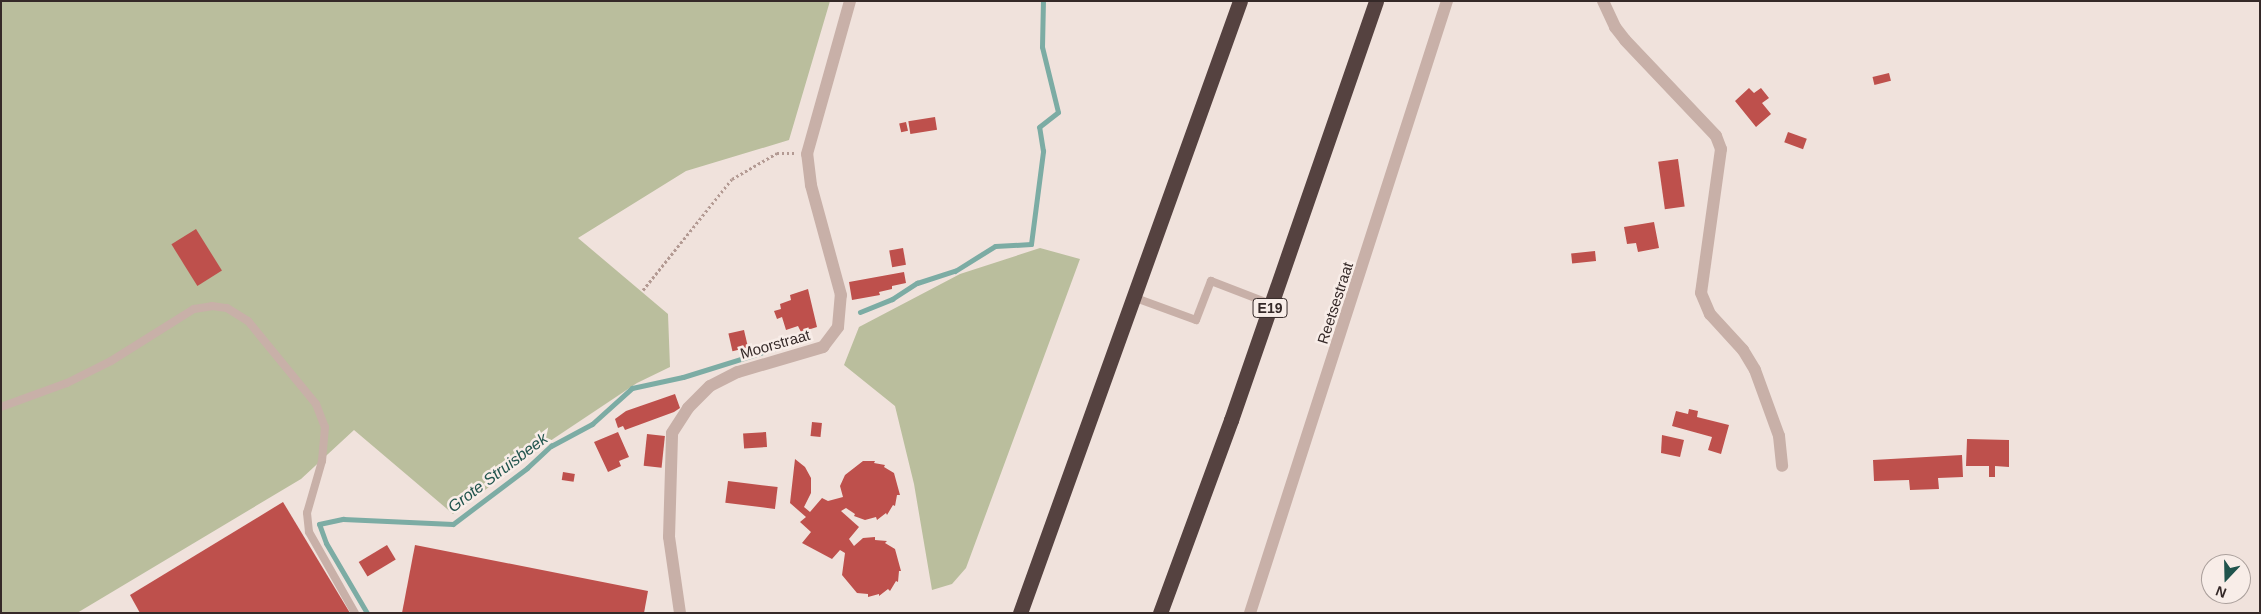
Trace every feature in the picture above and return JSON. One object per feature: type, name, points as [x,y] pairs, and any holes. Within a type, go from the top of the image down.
[{"type":"highway","points":[[1020,613],[1240,1]]},
{"type":"highway","name":"E19","points":[[1160,613],[1271,304],[1376,1]]},
{"type":"street","name":"Moorstraat","points":[[680,613],[669,537],[672,433],[688,408],[710,386],[738,372],[823,347],[838,327],[842,295],[811,185],[807,154],[850,1]]},
{"type":"street","name":"Reetsestraat","points":[[1250,613],[1447,1]]},
{"type":"street","points":[[1603,1],[1625,40],[1716,136],[1721,149],[1701,293],[1710,314],[1742,350],[1754,370],[1779,436],[1782,466]]},
{"type":"lane","points":[[1133,297],[1196,320],[1211,281],[1271,304]]},
{"type":"lane","points":[[1,407],[67,383],[111,361],[194,308],[212,306],[227,308],[248,321],[316,404],[325,427],[322,461],[307,513],[309,532],[356,613]]},
{"type":"path","points":[[643,290],[732,179],[778,153],[807,154]]},
{"type":"green space","points":[[1,1],[830,1],[789,140],[686,171],[578,238],[668,314],[670,367],[637,383],[553,439],[453,514],[354,430],[301,479],[77,613],[1,613]]},
{"type":"green space","points":[[1040,248],[1080,259],[966,568],[952,584],[932,590],[914,484],[895,406],[844,365],[859,327],[960,274]]},
{"type":"building","points":[[1889,73],[1891,81],[1874,85],[1873,77]]},
{"type":"building","points":[[1749,88],[1754,93],[1761,88],[1769,98],[1762,103],[1771,114],[1756,127],[1735,101]]},
{"type":"building","points":[[935,117],[937,130],[910,134],[908,121]]},
{"type":"building","points":[[906,122],[908,131],[901,132],[899,124]]},
{"type":"building","points":[[1788,132],[1807,139],[1803,149],[1784,142]]},
{"type":"building","points":[[1678,159],[1685,207],[1665,209],[1658,162]]},
{"type":"building","points":[[1654,222],[1659,248],[1638,252],[1636,243],[1627,244],[1624,227]]},
{"type":"building","points":[[196,229],[222,271],[197,286],[171,244]]},
{"type":"building","points":[[903,248],[906,265],[892,267],[889,250]]},
{"type":"building","points":[[1595,251],[1596,261],[1572,263],[1571,254]]},
{"type":"building","points":[[904,272],[906,283],[892,286],[892,289],[879,292],[880,295],[852,300],[849,282]]},
{"type":"building","points":[[808,289],[817,327],[801,332],[798,326],[786,330],[782,317],[777,319],[774,311],[781,309],[780,304],[791,300],[790,295]]},
{"type":"building","points":[[744,330],[748,348],[732,351],[728,334]]},
{"type":"building","points":[[675,394],[680,408],[674,412],[625,430],[623,426],[618,428],[615,419],[626,411]]},
{"type":"building","points":[[1689,409],[1698,411],[1697,417],[1729,425],[1721,454],[1708,450],[1712,437],[1672,426],[1676,411],[1688,414]]},
{"type":"building","points":[[812,422],[822,423],[820,437],[811,436]]},
{"type":"building","points":[[618,432],[629,457],[619,461],[621,466],[608,472],[594,442]]},
{"type":"building","points":[[766,432],[767,447],[744,449],[743,434]]},
{"type":"building","points":[[647,434],[665,436],[662,468],[644,466]]},
{"type":"building","points":[[1662,435],[1684,440],[1680,457],[1661,453]]},
{"type":"building","points":[[1967,439],[2009,440],[2009,467],[1995,466],[1995,477],[1989,477],[1989,466],[1966,466]]},
{"type":"building","points":[[1962,455],[1963,477],[1938,478],[1939,489],[1910,490],[1909,480],[1874,481],[1873,460]]},
{"type":"building","points":[[795,459],[805,467],[811,478],[811,493],[804,507],[810,512],[822,498],[828,501],[843,497],[840,486],[845,475],[863,461],[875,461],[874,463],[885,465],[884,467],[894,473],[900,495],[897,495],[895,506],[893,505],[887,515],[886,513],[877,520],[876,517],[865,520],[854,516],[855,514],[846,508],[841,511],[859,527],[849,539],[854,546],[863,538],[875,537],[875,540],[887,541],[885,543],[895,549],[901,571],[899,571],[898,582],[896,581],[890,591],[888,589],[879,596],[879,594],[868,597],[868,594],[857,593],[842,575],[845,553],[840,550],[832,559],[802,543],[811,532],[800,522],[806,517],[790,503]]},
{"type":"building","points":[[563,472],[575,474],[574,482],[562,480]]},
{"type":"building","points":[[728,481],[778,487],[775,509],[725,503]]},
{"type":"building","points":[[283,502],[350,613],[140,613],[130,595]]},
{"type":"building","points":[[387,545],[396,560],[367,577],[359,562]]},
{"type":"building","points":[[415,545],[648,591],[644,613],[402,613]]},
{"type":"waterway","name":"Grote Struisbeek","points":[[860,312],[892,299],[917,283],[955,271],[995,246],[1031,244],[1043,151],[1039,127],[1058,112],[1042,47],[1043,1]]},
{"type":"waterway","name":"Grote Struisbeek","points":[[367,613],[326,543],[319,524],[343,519],[453,524],[527,468],[551,446],[592,424],[632,388],[683,377],[798,341]]}]
